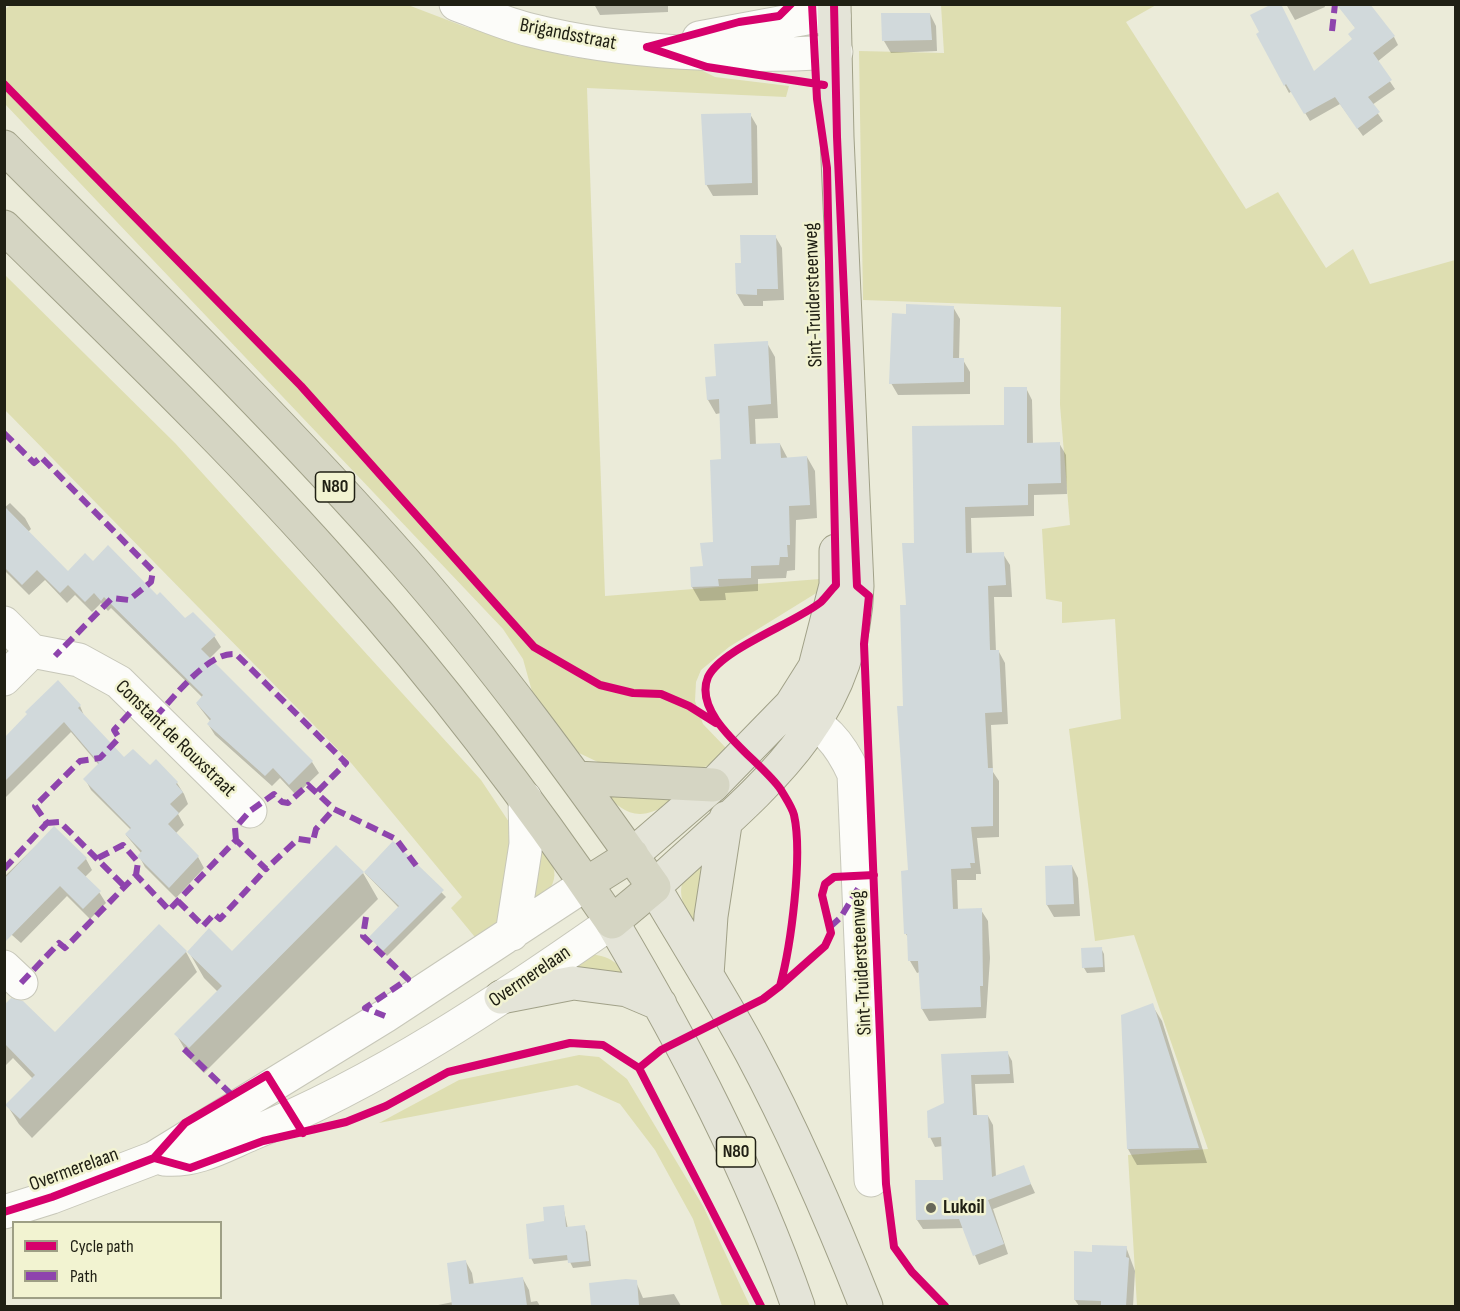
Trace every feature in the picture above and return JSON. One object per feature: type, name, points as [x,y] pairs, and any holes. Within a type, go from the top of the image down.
[{"type":"highway","name":"N80","points":[[4,147],[214,357],[404,561],[552,743],[654,887]]},
{"type":"highway","name":"N80","points":[[4,227],[180,400],[345,575],[435,682],[525,798],[612,922]]},
{"type":"highway","points":[[576,778],[713,785]]},
{"type":"highway","name":"Sint-Truidersteenweg","points":[[586,884],[632,855]]},
{"type":"highway","name":"Sint-Truidersteenweg","points":[[612,922],[654,887]]},
{"type":"main road","name":"Sint-Truidersteenweg","points":[[632,855],[713,785],[803,714],[839,681],[851,644],[856,604],[837,136],[825,52],[823,11]]},
{"type":"main road","name":"Sint-Truidersteenweg","points":[[654,887],[789,758],[803,714]]},
{"type":"main road","points":[[707,975],[711,916],[726,818]]},
{"type":"main road","name":"N80","points":[[654,887],[751,1052],[788,1125],[834,1226],[866,1306]]},
{"type":"main road","name":"N80","points":[[612,922],[660,1004],[737,1155],[776,1243],[798,1306]]},
{"type":"main road","points":[[501,998],[573,983],[627,990],[660,1004]]},
{"type":"street","name":"Brigandsstraat","points":[[456,4],[532,17],[604,44],[696,53],[825,52]]},
{"type":"street","name":"Brigandsstraat","points":[[647,47],[823,11]]},
{"type":"street","points":[[4,623],[32,651],[4,679]]},
{"type":"street","name":"Constant de Rouxstraat","points":[[32,651],[78,660],[119,682],[250,811]]},
{"type":"street","name":"Sint-Truidersteenweg","points":[[803,714],[842,749],[854,774],[871,1180]]},
{"type":"street","points":[[512,934],[526,844],[525,798]]},
{"type":"street","name":"Overmerelaan","points":[[4,1212],[52,1197],[154,1158],[512,934],[586,884]]},
{"type":"street","name":"Overmerelaan","points":[[154,1158],[194,1158],[293,1117],[419,1049],[501,998],[612,922]]},
{"type":"green space","points":[[12,4],[408,5],[463,26],[571,57],[643,65],[687,63],[715,77],[789,86],[786,97],[587,88],[605,596],[820,579],[818,592],[729,647],[701,670],[696,682],[695,701],[703,724],[726,748],[711,764],[696,771],[600,763],[579,753],[533,695],[523,659],[503,629],[5,104],[4,10]]},
{"type":"green space","points":[[941,5],[1156,5],[1126,22],[1246,209],[1278,192],[1326,268],[1353,249],[1370,284],[1455,260],[1455,1306],[1137,1306],[1128,1155],[1208,1149],[1134,935],[1095,941],[1069,729],[1121,719],[1115,619],[1062,623],[1062,602],[1046,599],[1042,529],[1070,525],[1060,405],[1061,307],[863,300],[859,51],[944,53]]},
{"type":"green space","points":[[4,274],[175,443],[481,780],[511,825],[501,930],[479,942],[451,908],[462,897],[352,764],[5,410]]},
{"type":"green space","points":[[603,792],[672,796],[660,809],[639,814],[620,807]]},
{"type":"green space","points":[[712,844],[698,922],[693,922],[682,898],[681,888],[688,871]]},
{"type":"green space","points":[[541,847],[553,867],[553,883],[526,914]]},
{"type":"green space","points":[[583,954],[599,955],[611,960],[631,981],[563,972]]},
{"type":"green space","points":[[579,1055],[599,1057],[627,1079],[703,1206],[750,1306],[722,1306],[693,1219],[655,1150],[620,1104],[577,1085],[379,1123],[459,1080]]},
{"type":"building","points":[[1272,4],[1281,4],[1314,71],[1352,39],[1348,34],[1355,28],[1336,4],[1370,4],[1395,36],[1373,53],[1392,80],[1368,97],[1380,112],[1357,129],[1335,97],[1304,114],[1286,84],[1284,86],[1256,34],[1259,32],[1250,15]]},
{"type":"building","points":[[881,13],[930,13],[932,40],[882,41]]},
{"type":"building","points":[[751,113],[752,183],[705,185],[701,114]]},
{"type":"building","points":[[740,235],[776,235],[778,289],[757,289],[757,295],[736,294],[735,263],[741,263]]},
{"type":"building","points":[[906,304],[954,306],[953,358],[964,358],[964,382],[889,384],[892,313],[906,314]]},
{"type":"building","points":[[768,341],[771,404],[748,406],[750,444],[780,443],[781,458],[807,456],[810,505],[789,506],[788,557],[780,557],[779,565],[751,566],[751,578],[718,579],[719,586],[691,587],[690,567],[703,566],[700,543],[713,542],[710,460],[721,459],[719,399],[707,400],[705,377],[716,376],[714,344]]},
{"type":"building","points":[[1004,387],[1027,387],[1027,443],[1060,442],[1061,483],[1028,484],[1028,505],[965,507],[966,553],[1004,552],[1006,585],[988,586],[990,650],[999,650],[1002,712],[985,713],[988,768],[993,768],[993,826],[971,827],[975,863],[970,863],[971,868],[951,869],[953,909],[982,908],[983,986],[980,986],[981,1007],[921,1009],[918,961],[908,961],[907,934],[904,934],[901,871],[908,870],[897,706],[903,706],[900,605],[906,605],[902,543],[914,543],[912,426],[1004,425]]},
{"type":"building","points":[[4,506],[68,571],[85,553],[93,561],[108,545],[157,595],[160,592],[185,618],[193,612],[216,635],[201,649],[313,761],[289,785],[273,768],[265,776],[207,724],[211,719],[196,703],[203,695],[104,597],[101,601],[94,593],[85,602],[68,585],[60,593],[37,570],[22,585],[4,567]]},
{"type":"building","points":[[58,680],[81,705],[78,708],[124,757],[133,749],[150,765],[156,759],[178,782],[176,784],[183,792],[170,804],[179,813],[168,824],[199,856],[169,888],[137,856],[142,851],[125,834],[131,828],[83,779],[99,763],[64,722],[4,782],[4,738],[27,714],[25,712]]},
{"type":"building","points":[[54,826],[87,858],[77,868],[101,891],[83,909],[60,886],[4,943],[4,879]]},
{"type":"building","points":[[393,841],[444,890],[383,951],[369,937],[399,906],[364,872]]},
{"type":"building","points":[[336,845],[364,872],[189,1048],[174,1034],[222,986],[187,952],[209,928],[232,951]]},
{"type":"building","points":[[1072,865],[1074,904],[1046,905],[1045,866]]},
{"type":"building","points":[[159,924],[187,951],[20,1119],[5,1105],[35,1075],[4,1043],[4,1005],[11,998],[23,1001],[55,1032]]},
{"type":"building","points":[[1102,947],[1103,967],[1082,968],[1081,948]]},
{"type":"building","points":[[1153,1003],[1199,1148],[1127,1149],[1121,1015]]},
{"type":"building","points":[[1008,1051],[1010,1074],[971,1075],[973,1115],[988,1115],[992,1177],[1024,1165],[1031,1184],[988,1200],[1004,1244],[973,1256],[959,1219],[916,1220],[915,1180],[943,1180],[941,1137],[928,1138],[927,1111],[944,1103],[941,1054]]},
{"type":"building","points":[[564,1205],[566,1227],[585,1225],[589,1261],[568,1263],[567,1255],[529,1259],[526,1224],[544,1221],[543,1207]]},
{"type":"building","points":[[1092,1245],[1127,1246],[1126,1257],[1129,1258],[1126,1306],[1101,1306],[1101,1301],[1074,1300],[1074,1251],[1092,1252]]},
{"type":"building","points":[[466,1260],[469,1284],[523,1277],[527,1306],[452,1306],[447,1263]]},
{"type":"building","points":[[637,1280],[639,1306],[591,1306],[589,1283]]},
{"type":"marked path","points":[[1332,31],[1335,4]]},
{"type":"marked path","points":[[4,433],[34,463],[41,457],[153,571],[151,582],[129,600],[112,598],[55,656]]},
{"type":"marked path","points":[[155,717],[203,668],[225,655],[236,654],[346,763],[316,793]]},
{"type":"marked path","points":[[4,869],[47,823],[35,806],[80,761],[100,758],[119,738],[114,730],[140,702]]},
{"type":"marked path","points":[[236,840],[235,828],[250,811],[274,794],[282,802],[288,803],[308,785],[334,809],[396,839],[418,868]]},
{"type":"marked path","points":[[21,983],[59,943],[65,948],[136,875],[169,910],[236,840],[266,869],[298,839],[313,841],[316,829],[334,809]]},
{"type":"marked path","points":[[47,823],[60,822],[125,887]]},
{"type":"marked path","points":[[98,858],[123,845],[138,862],[136,875]]},
{"type":"marked path","points":[[178,901],[203,926],[214,914],[220,919],[266,869]]},
{"type":"marked path","points":[[830,927],[841,917],[859,887]]},
{"type":"marked path","points":[[366,917],[363,936],[408,979],[365,1008],[385,1016]]},
{"type":"marked path","points":[[184,1049],[232,1095]]},
{"type":"cycle path","points":[[647,47],[739,22],[779,16],[791,4]]},
{"type":"cycle path","points":[[780,986],[788,948],[796,876],[794,815],[772,778],[719,723],[710,708],[705,692],[708,677],[727,656],[809,610],[821,602],[836,585],[827,168],[817,99],[812,4]]},
{"type":"cycle path","points":[[834,4],[837,137],[857,586],[869,596],[864,644],[886,1184],[894,1247],[912,1272],[945,1306]]},
{"type":"cycle path","points":[[647,47],[707,67],[824,85]]},
{"type":"cycle path","points":[[4,84],[301,386],[534,647],[600,685],[633,693],[661,694],[689,706],[716,723]]},
{"type":"cycle path","points":[[639,1068],[661,1050],[763,999],[780,986],[825,946],[831,933],[822,895],[825,884],[834,877],[874,875]]},
{"type":"cycle path","points":[[154,1158],[190,1168],[263,1141],[346,1122],[386,1106],[448,1072],[570,1043],[603,1045],[639,1068],[761,1306]]},
{"type":"cycle path","points":[[4,1212],[52,1197],[154,1158],[185,1123],[267,1075],[303,1133]]},
{"type":"place","name":"Lukoil","points":[[931,1208]]}]
